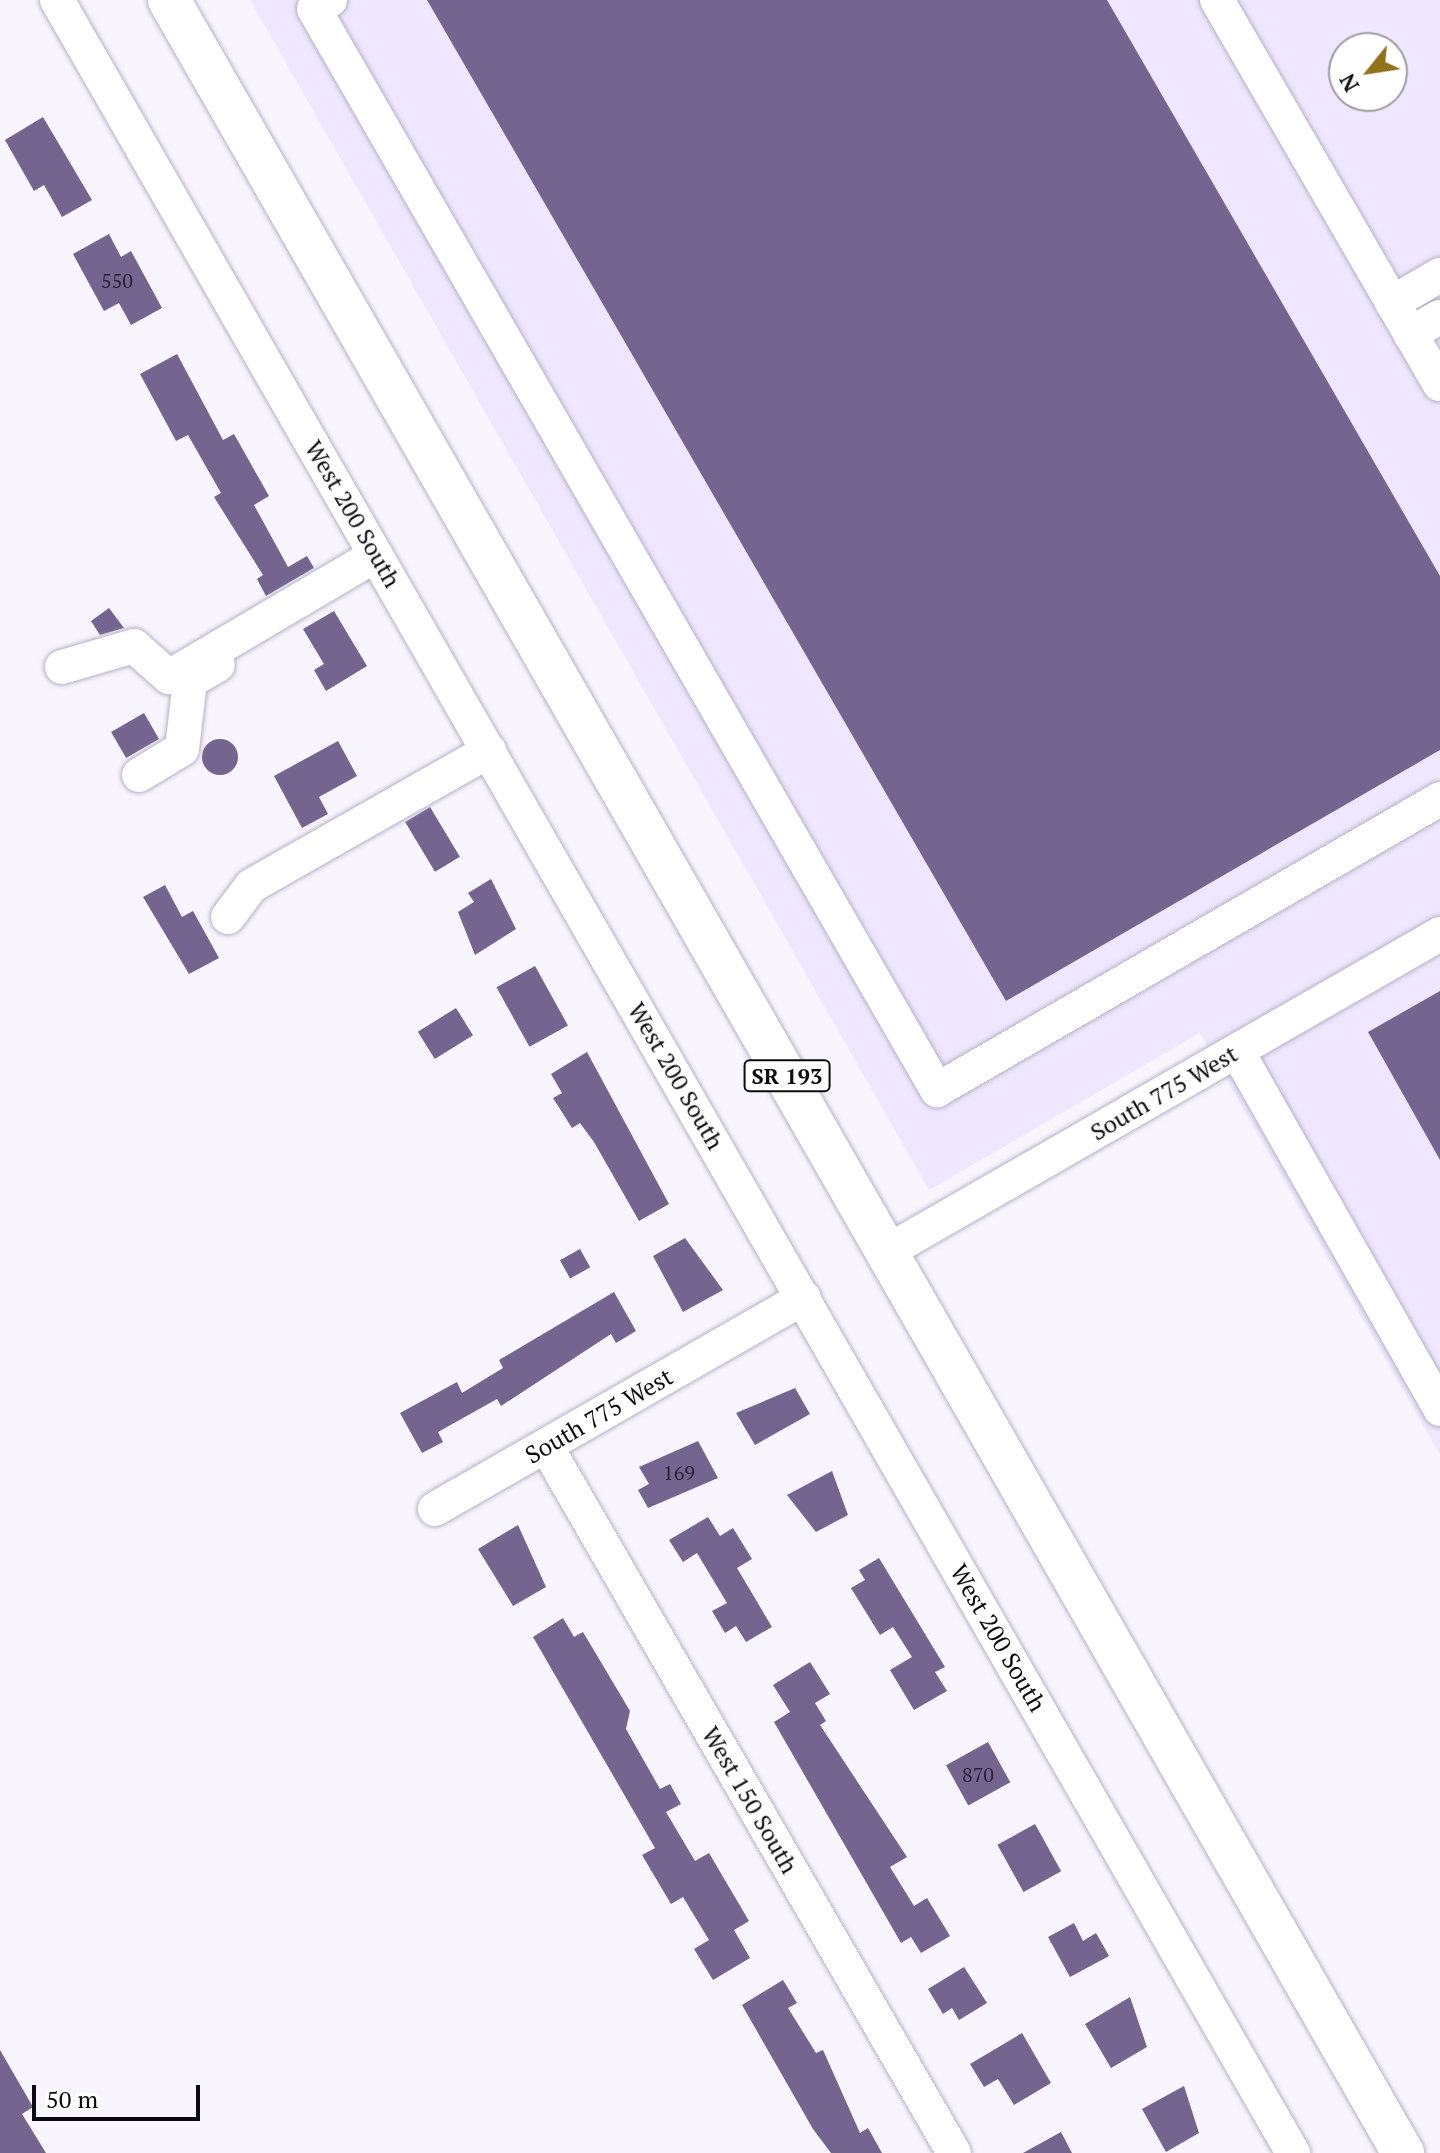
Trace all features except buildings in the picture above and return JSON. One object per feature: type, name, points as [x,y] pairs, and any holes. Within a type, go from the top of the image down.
[{"type":"main road","name":"SR 193","points":[[169,0],[1403,2153]]},
{"type":"street","name":"West 200 South","points":[[57,0],[1293,2153]]},
{"type":"street","points":[[330,0],[314,9],[937,1090],[1440,799]]},
{"type":"street","points":[[1217,0],[1440,384]]},
{"type":"street","points":[[1392,303],[1440,275]]},
{"type":"street","points":[[1410,334],[1440,317]]},
{"type":"street","points":[[62,667],[134,646],[169,677],[381,563]]},
{"type":"street","points":[[139,775],[182,749],[190,681],[381,563]]},
{"type":"street","points":[[228,917],[251,886],[489,751]]},
{"type":"street","name":"South 775 West","points":[[888,1251],[1440,934]]},
{"type":"street","points":[[1237,1051],[1440,1409]]},
{"type":"street","name":"South 775 West","points":[[435,1509],[804,1298]]},
{"type":"street","name":"West 150 South","points":[[546,1446],[954,2153]]},
{"type":"shaded area","points":[[250,0],[1440,0],[1440,1455],[1200,1033],[929,1190]]}]
